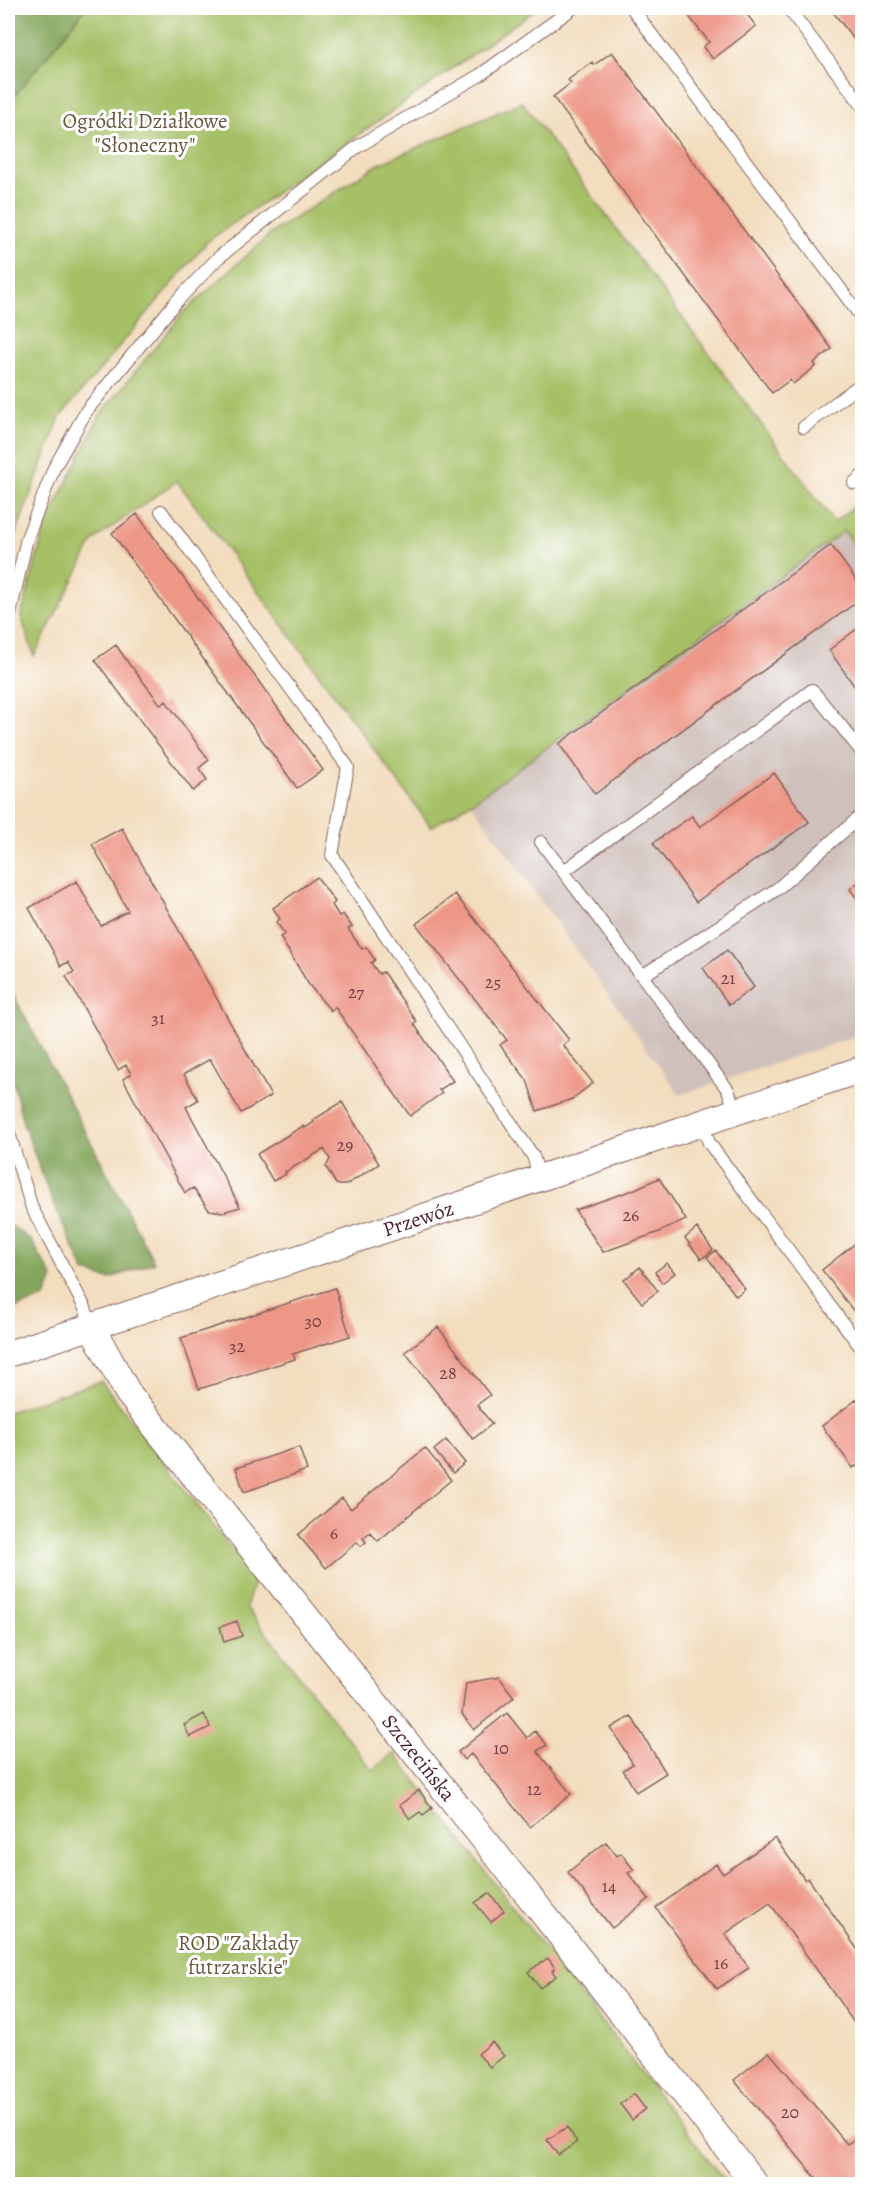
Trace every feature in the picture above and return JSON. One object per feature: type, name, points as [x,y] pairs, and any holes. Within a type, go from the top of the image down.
[{"type":"street","name":"Przewóz","points":[[8,1354],[862,1069]]},
{"type":"street","name":"Szczecińska","points":[[91,1326],[128,1393],[589,1970],[755,2184]]},
{"type":"lane","points":[[8,623],[27,538],[54,468],[87,410],[175,303],[218,258],[357,147],[480,75],[573,8]]},
{"type":"lane","points":[[632,8],[862,318]]},
{"type":"lane","points":[[788,8],[862,105]]},
{"type":"lane","points":[[804,427],[862,383]]},
{"type":"lane","points":[[161,512],[348,767],[332,855],[533,1156],[540,1178]]},
{"type":"lane","points":[[564,871],[812,690],[862,752]]},
{"type":"lane","points":[[642,976],[777,889],[862,815]]},
{"type":"lane","points":[[542,842],[728,1090],[736,1112]]},
{"type":"lane","points":[[702,1123],[709,1143],[862,1349]]},
{"type":"lane","points":[[8,1130],[32,1208],[85,1308],[91,1326]]},
{"type":"shaded area","points":[[844,530],[862,556],[862,1034],[680,1095],[471,803]]},
{"type":"green space","points":[[19,8],[86,8],[8,104],[8,21]]},
{"type":"green space","name":"Ogródki Działkowe \"Słoneczny\"","points":[[86,8],[538,8],[207,242],[60,417],[8,554],[8,104]]},
{"type":"green space","points":[[522,102],[834,522],[862,500],[862,556],[844,531],[471,803],[431,827],[177,481],[94,540],[34,656],[21,616],[45,527],[100,415],[183,313],[270,234],[377,165]]},
{"type":"green space","points":[[8,985],[154,1262],[109,1279],[85,1272],[52,1201],[23,1123],[8,1059]]},
{"type":"green space","points":[[12,1226],[31,1240],[53,1278],[45,1298],[8,1311],[8,1227]]},
{"type":"green space","name":"ROD \"Zakłady futrzarskie\"","points":[[101,1381],[255,1579],[246,1607],[372,1770],[394,1753],[727,2184],[8,2184],[8,1412]]},
{"type":"building","points":[[687,8],[742,8],[756,26],[713,59],[703,47],[709,42],[684,10]]},
{"type":"building","points":[[830,8],[862,8],[862,50]]},
{"type":"building","points":[[612,52],[832,349],[814,363],[816,366],[793,384],[790,380],[772,393],[553,97],[571,83],[568,80],[592,62],[594,65]]},
{"type":"building","points":[[137,514],[323,770],[297,788],[112,533]]},
{"type":"building","points":[[831,545],[862,588],[862,598],[595,794],[559,744]]},
{"type":"building","points":[[862,625],[862,697],[829,650]]},
{"type":"building","points":[[116,645],[161,705],[166,701],[209,760],[199,768],[207,780],[193,791],[95,660]]},
{"type":"building","points":[[774,773],[809,822],[696,902],[653,843],[692,816],[700,827]]},
{"type":"building","points":[[122,828],[271,1096],[241,1113],[210,1059],[184,1074],[198,1100],[186,1107],[240,1207],[223,1212],[209,1210],[193,1188],[185,1193],[123,1079],[131,1074],[126,1065],[118,1070],[66,976],[74,972],[68,962],[61,966],[29,908],[77,881],[101,926],[128,911],[92,844]]},
{"type":"building","points":[[317,877],[335,902],[332,905],[339,916],[343,914],[352,927],[348,929],[362,949],[366,947],[375,960],[371,963],[379,974],[383,972],[417,1022],[414,1024],[453,1081],[439,1090],[442,1093],[410,1116],[335,1007],[331,1011],[309,985],[280,937],[285,934],[276,922],[280,919],[273,908]]},
{"type":"building","points":[[862,879],[862,905],[850,889]]},
{"type":"building","points":[[455,894],[569,1040],[563,1045],[593,1083],[572,1099],[537,1111],[527,1080],[500,1045],[507,1040],[416,924]]},
{"type":"building","points":[[727,950],[754,987],[729,1005],[703,968]]},
{"type":"building","points":[[342,1102],[379,1164],[346,1185],[336,1184],[326,1167],[330,1159],[324,1149],[273,1181],[257,1154],[303,1126],[305,1128],[314,1122],[313,1120]]},
{"type":"building","points":[[659,1178],[686,1220],[603,1252],[575,1210],[633,1190]]},
{"type":"building","points":[[697,1228],[713,1250],[701,1259],[685,1238]]},
{"type":"building","points":[[862,1238],[862,1322],[822,1270]]},
{"type":"building","points":[[716,1251],[745,1289],[736,1296],[707,1257]]},
{"type":"building","points":[[667,1263],[675,1273],[662,1283],[655,1272]]},
{"type":"building","points":[[640,1267],[658,1291],[642,1303],[624,1280]]},
{"type":"building","points":[[335,1288],[350,1336],[293,1354],[295,1359],[199,1389],[181,1338]]},
{"type":"building","points":[[438,1327],[490,1395],[477,1405],[492,1424],[473,1439],[405,1352]]},
{"type":"building","points":[[857,1399],[862,1406],[862,1469],[855,1466],[853,1468],[822,1426]]},
{"type":"building","points":[[446,1440],[465,1463],[453,1473],[434,1450]]},
{"type":"building","points":[[299,1447],[307,1470],[244,1492],[236,1468]]},
{"type":"building","points":[[425,1448],[451,1480],[378,1541],[370,1532],[363,1538],[366,1542],[361,1546],[357,1542],[326,1568],[298,1535],[342,1498],[351,1509]]},
{"type":"building","points":[[237,1621],[242,1636],[224,1642],[220,1627]]},
{"type":"building","points":[[499,1677],[514,1697],[474,1730],[462,1714],[466,1683]]},
{"type":"building","points":[[507,1713],[527,1738],[535,1731],[547,1745],[537,1751],[571,1794],[530,1827],[471,1754],[464,1760],[458,1752]]},
{"type":"building","points":[[204,1714],[210,1727],[190,1737],[184,1725]]},
{"type":"building","points":[[631,1716],[666,1773],[636,1792],[623,1770],[633,1764],[611,1728]]},
{"type":"building","points":[[419,1790],[432,1808],[423,1815],[420,1812],[410,1819],[400,1805]]},
{"type":"building","points":[[775,1838],[805,1880],[808,1878],[862,1956],[862,2023],[857,2027],[770,1903],[725,1934],[749,1968],[717,1989],[656,1908],[716,1864],[723,1874]]},
{"type":"building","points":[[606,1842],[617,1856],[621,1853],[634,1870],[628,1873],[649,1899],[612,1928],[568,1872]]},
{"type":"building","points":[[489,1893],[504,1911],[491,1922],[475,1903]]},
{"type":"building","points":[[548,1958],[555,1968],[552,1971],[556,1976],[540,1988],[528,1972]]},
{"type":"building","points":[[492,2042],[504,2056],[490,2067],[478,2054]]},
{"type":"building","points":[[769,2052],[847,2144],[862,2134],[862,2184],[821,2184],[734,2080]]},
{"type":"building","points":[[634,2094],[645,2109],[632,2120],[620,2104]]},
{"type":"building","points":[[567,2127],[577,2142],[558,2155],[547,2140]]}]
